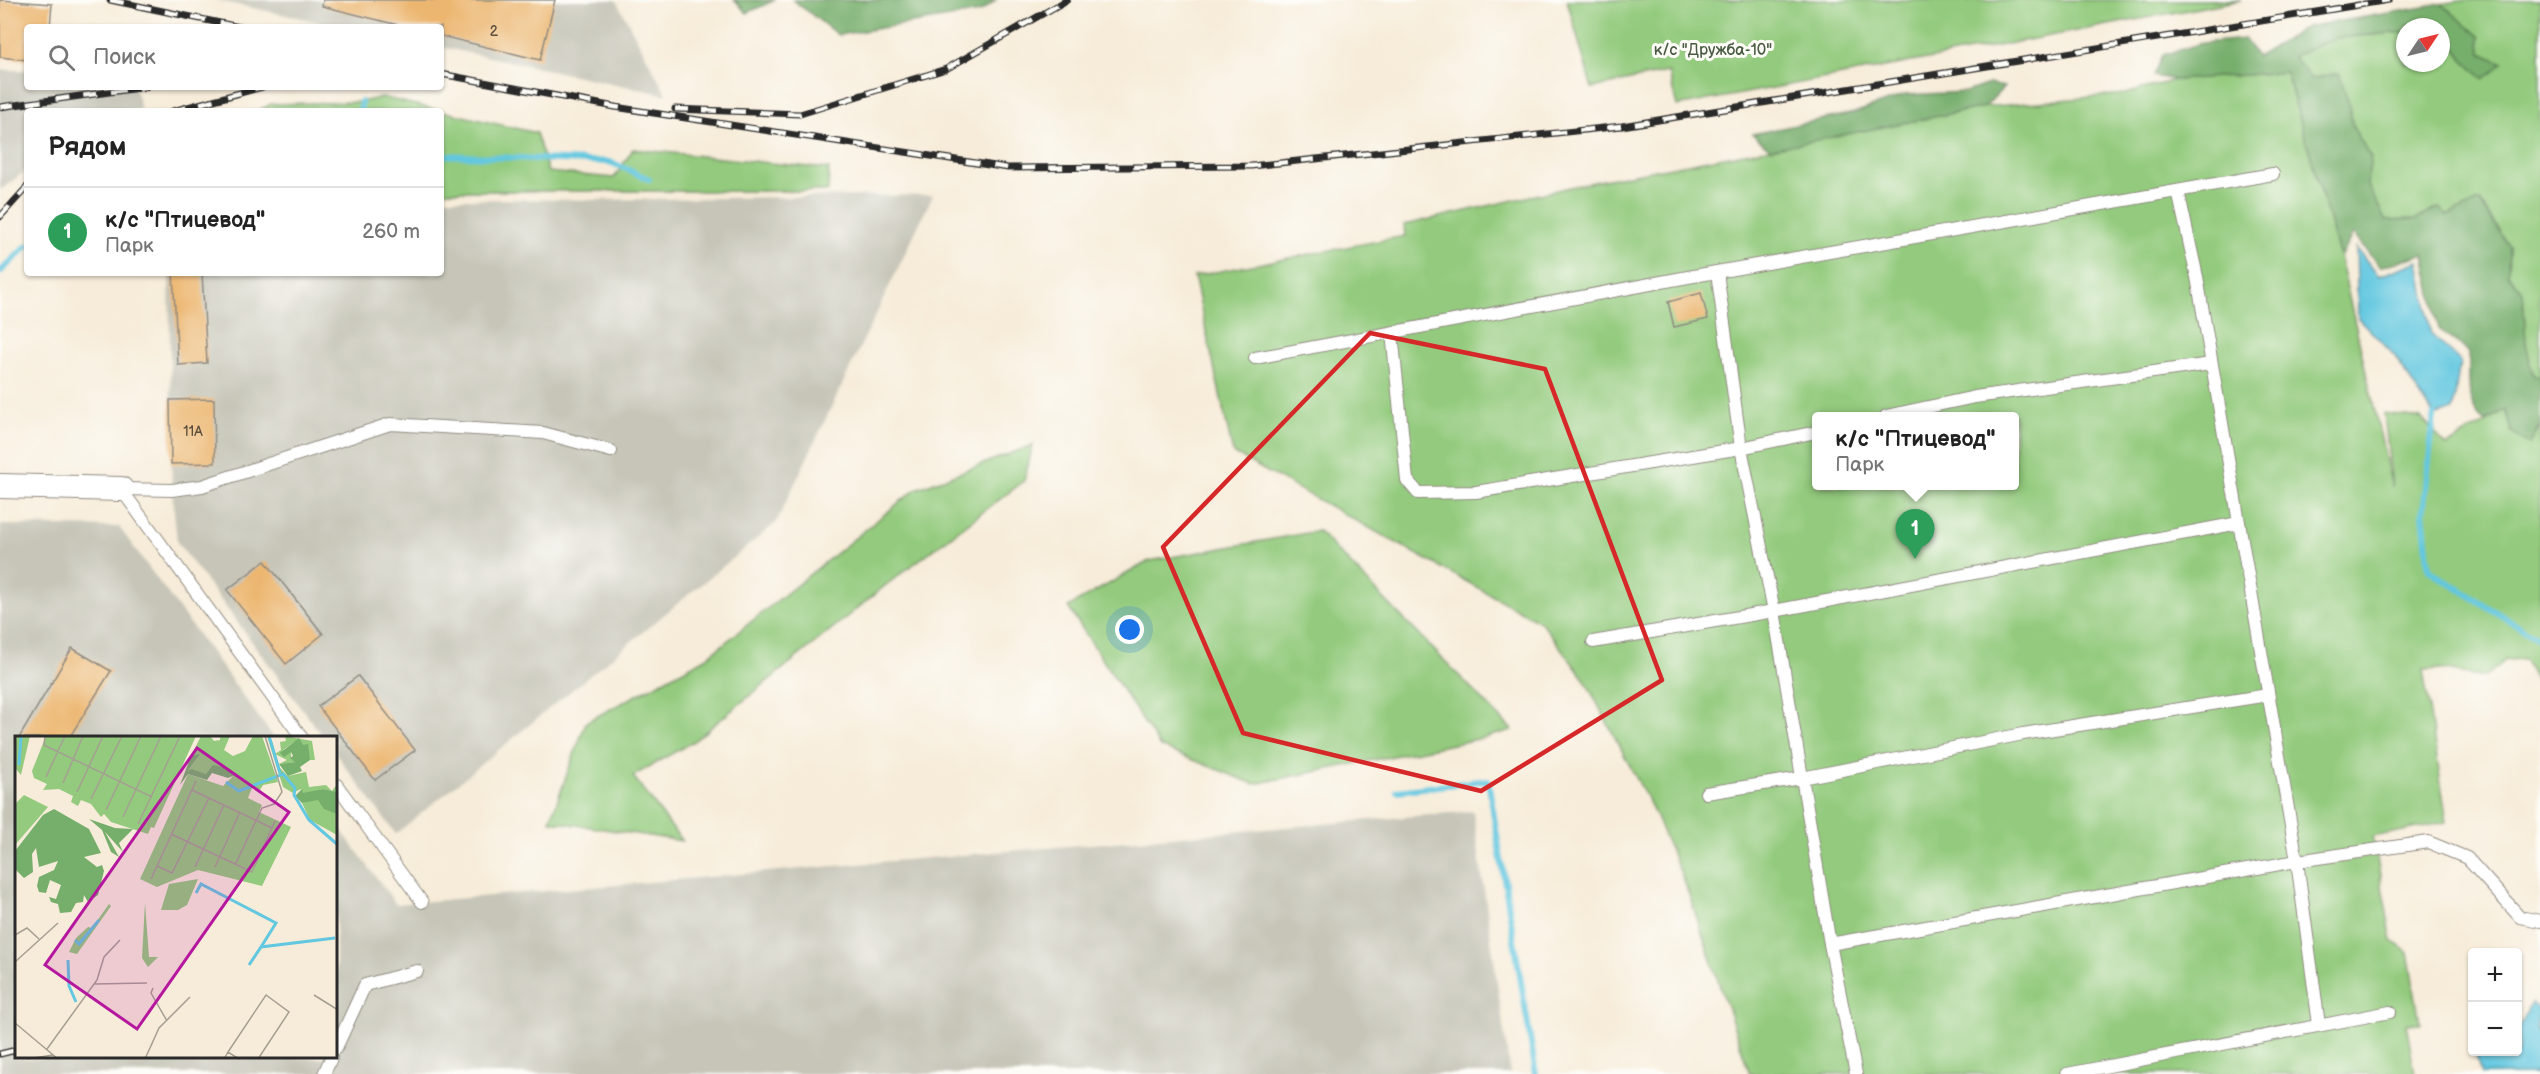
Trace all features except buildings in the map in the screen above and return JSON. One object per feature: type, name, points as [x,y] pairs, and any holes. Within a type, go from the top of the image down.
[{"type":"street","points":[[0,486],[121,489]]},
{"type":"lane","points":[[1255,358],[1717,272],[2273,174]]},
{"type":"lane","points":[[2178,191],[2197,277],[2297,861],[2319,1025]]},
{"type":"lane","points":[[1717,272],[1741,448],[1774,611],[1830,944],[1856,1074]]},
{"type":"lane","points":[[1392,333],[1407,480],[1418,493],[1476,492],[1741,448],[1812,433]]},
{"type":"lane","points":[[1908,412],[1975,397],[2211,364]]},
{"type":"lane","points":[[121,489],[172,490],[202,486],[390,424],[543,433],[611,451]]},
{"type":"lane","points":[[121,489],[301,736]]},
{"type":"lane","points":[[1593,642],[1774,611],[2239,523]]},
{"type":"lane","points":[[1706,793],[1802,778],[2023,734],[2268,695]]},
{"type":"lane","points":[[338,787],[422,902]]},
{"type":"lane","points":[[1830,944],[2297,861],[2428,842],[2467,858],[2520,917],[2540,921]]},
{"type":"lane","points":[[338,1044],[365,985],[417,971]]},
{"type":"lane","points":[[2067,1074],[2390,1011]]},
{"type":"lane","points":[[324,1074],[332,1059]]},
{"type":"highlighted area","points":[[1370,333],[1545,369],[1662,680],[1481,791],[1243,733],[1163,547]]},
{"type":"shaded area","points":[[214,0],[616,0],[667,95],[444,48],[444,24],[329,24]]},
{"type":"shaded area","points":[[0,70],[24,70],[24,90],[135,90],[141,108],[24,108],[24,172],[0,190]]},
{"type":"shaded area","points":[[933,195],[776,523],[396,834],[338,757],[338,736],[322,736],[177,542],[172,490],[169,276],[444,276],[444,199],[594,200]]},
{"type":"shaded area","points":[[0,525],[119,527],[273,736],[15,736],[15,1059],[338,1059],[338,826],[396,904],[1473,811],[1510,1074],[0,1074]]},
{"type":"green space","points":[[734,0],[775,0],[747,13]]},
{"type":"green space","points":[[793,0],[996,0],[980,12],[838,35]]},
{"type":"green space","name":"к/с \"Дружба-10\"","points":[[1567,0],[2241,0],[1677,106],[1668,72],[1592,88]]},
{"type":"green space","points":[[2465,0],[2540,0],[2540,377],[2533,375],[2526,344],[2523,292],[2508,274],[2509,246],[2480,201],[2446,216],[2439,208],[2416,219],[2385,220],[2367,184],[2371,157],[2353,128],[2348,101],[2339,74],[2310,79],[2292,55],[2336,38],[2396,33],[2396,72],[2450,72],[2450,41],[2463,59],[2484,79],[2502,63],[2481,53],[2480,37],[2442,4]]},
{"type":"green space","points":[[2442,4],[2480,37],[2481,53],[2503,63],[2484,79],[2463,59],[2450,40],[2450,18],[2396,18],[2396,33],[2336,38],[2293,56],[2311,79],[2339,73],[2348,101],[2353,128],[2371,157],[2367,184],[2385,220],[2416,219],[2439,208],[2447,216],[2479,201],[2509,246],[2508,274],[2523,292],[2526,344],[2533,375],[2540,377],[2540,425],[2530,445],[2512,433],[2505,410],[2484,421],[2473,407],[2469,390],[2469,352],[2439,329],[2424,254],[2380,267],[2353,234],[2340,257],[2286,72],[2175,80],[2154,76],[2162,55],[2202,43],[2245,39],[2257,57],[2306,27]]},
{"type":"green space","points":[[2286,72],[2340,257],[2392,487],[2384,413],[2421,418],[2447,446],[2505,410],[2512,433],[2530,444],[2540,425],[2540,704],[2536,681],[2524,659],[2506,660],[2485,677],[2440,669],[2423,670],[2447,822],[2373,837],[2392,941],[2408,952],[2420,1023],[2406,1024],[2415,1074],[1750,1074],[1685,883],[1651,806],[1585,680],[1542,623],[1233,453],[1194,276],[1405,236],[1404,225],[1588,183],[1985,107],[2125,94],[2175,80]]},
{"type":"green space","points":[[1989,84],[2004,87],[1985,107],[1771,149],[1752,134],[1854,113],[1905,95],[1966,92]]},
{"type":"green space","points":[[382,97],[429,108],[264,108],[271,104],[361,102]]},
{"type":"green space","points":[[444,111],[536,133],[548,172],[614,178],[633,149],[829,169],[828,191],[444,191]]},
{"type":"green space","points":[[1033,445],[1024,481],[886,585],[694,741],[633,776],[682,841],[550,821],[586,722],[706,658],[916,489]]},
{"type":"green space","points":[[1318,531],[1512,730],[1488,737],[1254,784],[1160,747],[1068,607],[1149,561]]},
{"type":"water","points":[[2356,248],[2379,276],[2419,261],[2431,334],[2460,361],[2453,410],[2434,416],[2394,355],[2358,318]]},
{"type":"water","points":[[2531,1003],[2540,1010],[2536,1031],[2540,1033],[2540,1074],[2481,1074],[2476,1056],[2522,1056],[2522,1022]]},
{"type":"waterway","points":[[360,108],[361,102]]},
{"type":"waterway","points":[[444,155],[610,162],[649,179]]},
{"type":"waterway","points":[[0,272],[24,249]]},
{"type":"waterway","points":[[2434,416],[2423,513],[2429,570],[2540,640]]},
{"type":"waterway","points":[[1397,791],[1488,780],[1536,1074]]},
{"type":"railway","points":[[110,0],[225,24]]},
{"type":"railway","points":[[675,109],[800,114],[946,69],[1067,0]]},
{"type":"railway","points":[[444,75],[615,107],[1008,168],[1251,166],[1622,126],[2389,0]]},
{"type":"railway","points":[[0,107],[124,90]]},
{"type":"railway","points":[[184,108],[251,90]]},
{"type":"railway","points":[[0,217],[24,190]]},
{"type":"railway","points":[[0,1054],[15,1050]]},
{"type":"place","name":"к/с \"Птицевод\"","points":[[1915,559]]}]
